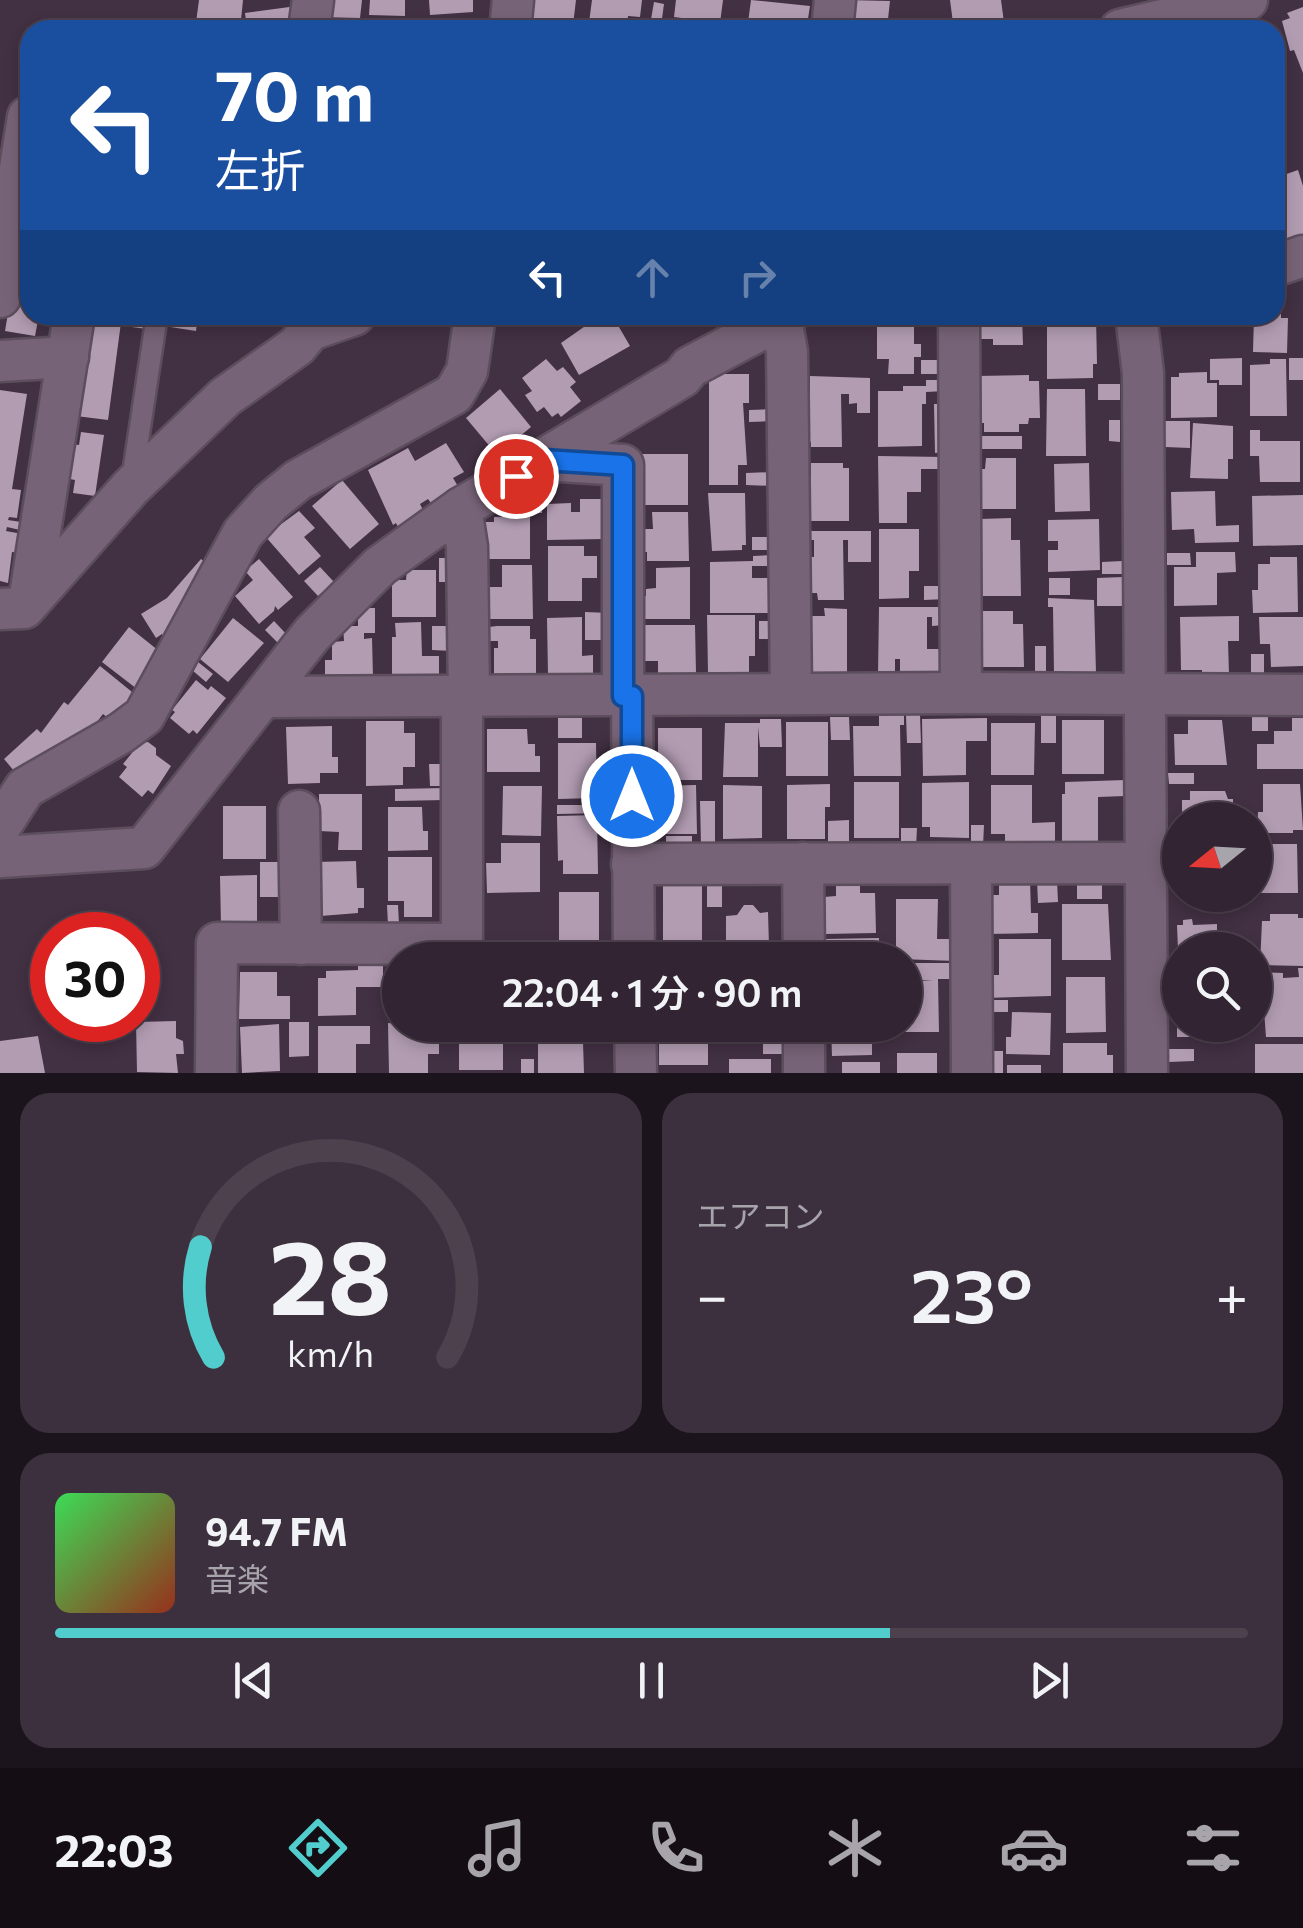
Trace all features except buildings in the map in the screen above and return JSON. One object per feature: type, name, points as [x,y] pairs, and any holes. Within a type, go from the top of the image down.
[{"type":"street","points":[[1162,20],[1247,0]]},
{"type":"street","points":[[0,297],[19,118]]},
{"type":"street","points":[[13,613],[73,325]]},
{"type":"street","points":[[13,613],[225,396],[297,346],[308,325]]},
{"type":"street","points":[[0,827],[25,788],[144,716],[243,532],[271,502],[298,480],[454,394],[468,370],[474,325]]},
{"type":"street","points":[[0,857],[144,848],[346,596],[414,538],[682,377],[690,367],[767,325]]},
{"type":"street","points":[[785,325],[791,694]]},
{"type":"street","points":[[959,325],[961,692]]},
{"type":"street","points":[[1137,325],[1143,373],[1146,1073]]},
{"type":"street","points":[[0,361],[68,357]]},
{"type":"street","points":[[544,460],[623,465],[634,942]]},
{"type":"street","points":[[216,1073],[217,943],[462,944],[467,548],[461,508]]},
{"type":"street","points":[[264,698],[961,692],[1303,695]]},
{"type":"street","points":[[299,811],[301,944]]},
{"type":"street","points":[[632,864],[1145,862]]},
{"type":"street","points":[[803,863],[804,942]]},
{"type":"street","points":[[971,864],[972,1073]]},
{"type":"street","points":[[635,1042],[636,1073]]},
{"type":"street","points":[[804,1042],[804,1073]]},
{"type":"lane","points":[[131,488],[155,325]]},
{"type":"route","points":[[516,476],[544,460],[623,465],[623,696],[632,696],[632,796]]}]
